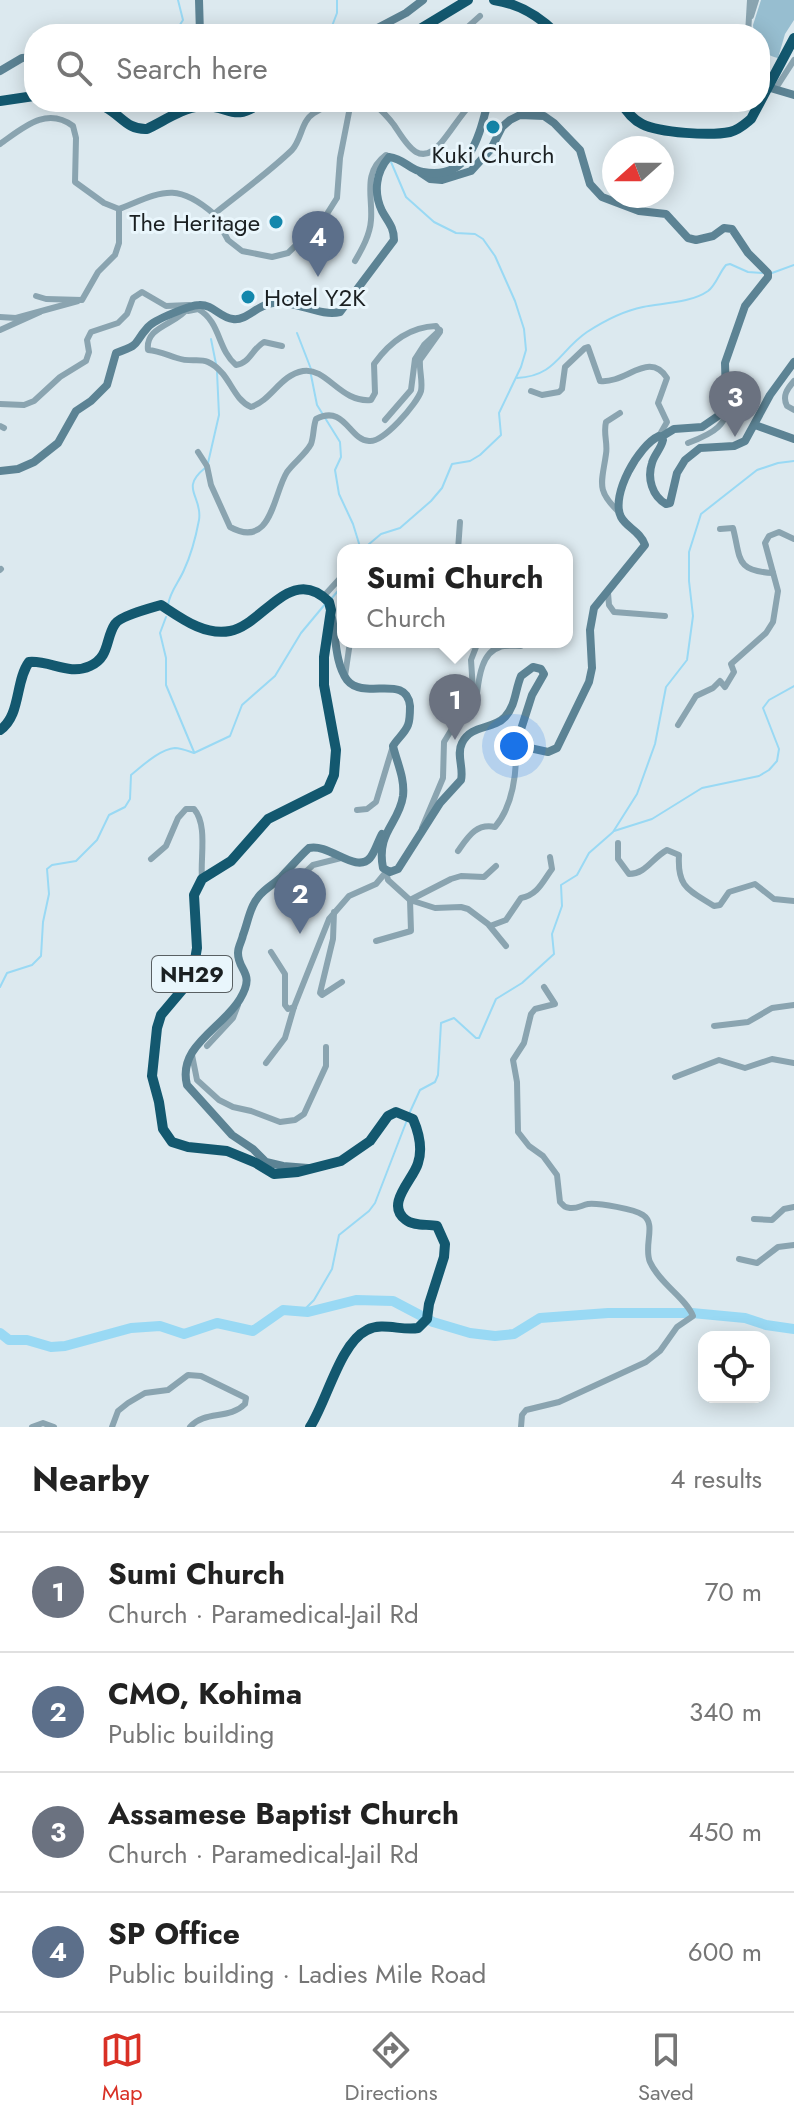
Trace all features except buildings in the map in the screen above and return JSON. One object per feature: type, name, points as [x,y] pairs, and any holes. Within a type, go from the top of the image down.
[{"type":"highway","points":[[428,24],[468,0]]},
{"type":"highway","points":[[494,0],[507,1],[532,13],[545,24]]},
{"type":"highway","points":[[770,91],[794,38]]},
{"type":"highway","points":[[0,101],[24,97]]},
{"type":"highway","points":[[113,112],[131,127],[147,129],[184,112]]},
{"type":"highway","points":[[226,112],[247,112]]},
{"type":"highway","points":[[629,112],[636,120],[654,129],[730,132],[741,128],[756,112]]},
{"type":"highway","points":[[0,730],[10,718],[29,662],[75,670],[90,666],[107,650],[115,624],[122,618],[161,605],[188,623],[206,630],[232,631],[244,626],[282,596],[295,591],[309,590],[323,597],[331,610],[324,657],[324,685],[336,750],[336,765],[330,784],[319,794],[268,819],[231,861],[202,879]]},
{"type":"highway","name":"NH29","points":[[202,879],[194,895],[197,948],[193,971],[188,983],[161,1015],[157,1028],[152,1076],[166,1137],[179,1145],[227,1151],[274,1174],[341,1161],[370,1141],[388,1116],[396,1112],[409,1116],[416,1126],[419,1162],[400,1198],[400,1212],[407,1221],[437,1226],[445,1244],[424,1324],[411,1330],[377,1327],[367,1330],[358,1338],[335,1370],[325,1401],[310,1427]]},
{"type":"street","points":[[199,0],[200,24]]},
{"type":"street","points":[[385,24],[423,0]]},
{"type":"street","points":[[747,24],[753,0]]},
{"type":"street","points":[[471,24],[480,16]]},
{"type":"street","points":[[0,71],[24,58]]},
{"type":"street","points":[[772,88],[794,60]]},
{"type":"street","points":[[770,82],[772,88]]},
{"type":"street","points":[[772,88],[794,95]]},
{"type":"street","points":[[214,214],[294,148],[308,118],[315,112]]},
{"type":"street","points":[[0,144],[37,120],[48,116],[64,119],[73,126],[76,138],[75,182],[104,203],[119,209],[163,193],[191,195],[214,214],[228,240],[242,251],[272,257],[288,253],[325,217],[337,198],[340,158],[349,112]]},
{"type":"street","points":[[382,112],[410,149],[420,154],[439,146],[464,112]]},
{"type":"street","points":[[421,172],[442,173],[463,162],[478,143],[486,112]]},
{"type":"street","points":[[0,471],[18,469],[49,452],[58,443],[76,411],[107,385],[116,353],[129,350],[139,342],[151,323],[190,308],[208,306],[233,319],[271,303],[291,303],[330,313],[340,312],[394,240],[394,230],[380,205],[377,181],[379,170],[389,157],[401,159],[430,179],[442,180],[471,171],[491,149],[502,127],[520,115],[544,116],[554,123],[580,150],[590,184],[602,197],[639,211],[666,214],[688,238],[705,239],[724,228],[732,229],[748,253],[768,273],[745,306],[725,363],[728,411],[723,424],[710,434],[688,443]]},
{"type":"street","points":[[355,261],[371,219],[369,193],[374,169],[386,155],[393,158]]},
{"type":"street","points":[[0,317],[16,318],[82,300],[98,272],[115,255],[119,243],[119,209]]},
{"type":"street","points":[[0,404],[24,405],[34,401],[60,377],[80,366],[88,357],[87,340],[91,332],[123,319],[133,298],[139,293],[146,293],[166,306],[198,309],[211,319],[224,352],[236,365],[244,363],[264,342],[282,346]]},
{"type":"street","points":[[36,296],[82,300]]},
{"type":"street","points":[[0,330],[31,318],[46,308]]},
{"type":"street","points":[[190,308],[182,316],[155,330],[147,342],[148,350],[164,352],[183,360],[200,358],[207,361],[220,371],[244,403],[251,407],[259,404],[291,375],[306,370],[323,376],[340,391],[356,399],[371,400],[375,393],[374,364],[394,342],[425,327],[436,326],[440,330]]},
{"type":"street","points":[[385,420],[411,390],[415,359],[440,330]]},
{"type":"street","points":[[198,452],[207,466],[211,485],[230,527],[241,531],[258,529],[270,516],[285,476],[312,442],[316,419],[321,416],[337,417],[362,439],[382,438],[420,393],[420,360],[440,330]]},
{"type":"street","points":[[531,391],[542,395],[559,392],[565,367],[588,347],[600,381],[616,381],[640,367],[662,371],[667,378],[658,403],[667,422],[660,436],[663,445],[652,463],[651,484],[659,500],[666,504],[672,500],[677,473],[691,452],[745,441],[765,403],[794,362]]},
{"type":"street","points":[[794,381],[784,398],[787,406],[794,410]]},
{"type":"street","points":[[620,513],[619,496],[644,447],[674,429],[696,429],[714,421],[722,410],[726,389]]},
{"type":"street","points":[[516,745],[548,752],[557,748],[585,695],[592,668],[594,608],[645,545],[640,534],[626,524],[606,498],[600,482],[607,450],[606,422],[620,413]]},
{"type":"street","points":[[755,425],[794,439]]},
{"type":"street","points":[[458,544],[460,522]]},
{"type":"street","points":[[720,529],[733,528],[737,556],[745,567],[757,573],[773,573]]},
{"type":"street","points":[[678,725],[699,694],[720,681],[727,686],[734,672],[731,664],[771,629],[779,595],[766,548],[767,539],[779,532],[794,539]]},
{"type":"street","points":[[323,597],[337,582]]},
{"type":"street","points":[[608,593],[609,605],[614,612],[665,616]]},
{"type":"street","points":[[331,610],[338,659],[345,676],[356,687],[394,688],[404,692],[410,708],[407,727],[393,746],[376,802],[367,809],[357,810]]},
{"type":"street","points":[[345,676],[349,648]]},
{"type":"street","points":[[475,700],[471,660],[476,648]]},
{"type":"street","points":[[420,836],[443,778],[444,742],[452,728],[472,708],[480,672],[498,648]]},
{"type":"street","points":[[266,1063],[285,1038],[323,930],[334,912],[349,896],[376,884],[386,872],[398,869],[447,793],[461,780],[459,751],[467,735],[477,728],[500,722],[515,700],[521,676],[527,669],[541,669],[543,676],[532,695],[516,745],[516,774],[504,814],[495,827],[485,826],[472,833],[458,851]]},
{"type":"street","points":[[207,1046],[233,1018],[246,983],[238,949],[255,901],[309,848],[321,847],[354,863],[367,861],[403,800],[404,786],[393,746]]},
{"type":"street","points":[[151,859],[166,846],[178,818],[186,809],[194,809],[198,812],[202,828],[202,879]]},
{"type":"street","points":[[388,827],[381,850],[388,880],[410,900],[435,908],[468,909],[490,926],[506,946]]},
{"type":"street","points":[[618,843],[618,859],[629,874],[643,871],[667,850],[676,851],[679,855],[678,871],[684,886],[714,906],[720,905],[729,892],[755,884],[774,899],[794,901]]},
{"type":"street","points":[[490,926],[506,920],[521,898],[531,895],[540,887],[552,869],[550,857]]},
{"type":"street","points":[[292,885],[320,861],[345,858]]},
{"type":"street","points":[[410,900],[451,879],[484,877],[496,866]]},
{"type":"street","points":[[376,941],[411,931],[410,900]]},
{"type":"street","points":[[334,912],[333,939],[320,993],[322,995],[342,982]]},
{"type":"street","points":[[271,952],[285,974],[285,1005],[288,1009],[294,1007]]},
{"type":"street","points":[[521,1427],[522,1415],[526,1410],[559,1402],[646,1362],[660,1351],[677,1327],[693,1316],[651,1263],[646,1250],[651,1226],[648,1219],[636,1211],[596,1204],[575,1208],[562,1205],[557,1175],[518,1132],[517,1082],[513,1060],[524,1043],[531,1014],[535,1009],[555,1004],[544,987]]},
{"type":"street","points":[[240,998],[226,1018],[203,1037],[191,1053],[185,1074],[187,1085],[232,1135],[272,1165],[313,1168]]},
{"type":"street","points":[[714,1026],[748,1022],[772,1008],[794,1005]]},
{"type":"street","points":[[191,1053],[192,1070],[199,1084],[233,1107],[280,1122],[295,1120],[304,1114],[328,1060],[326,1047]]},
{"type":"street","points":[[675,1077],[719,1060],[745,1068],[772,1059],[794,1063]]},
{"type":"street","points":[[754,1219],[772,1220],[784,1209],[794,1207]]},
{"type":"street","points":[[739,1259],[757,1263],[778,1247],[794,1245]]},
{"type":"street","points":[[112,1427],[116,1415],[128,1403],[145,1393],[168,1390],[188,1375],[201,1376],[246,1398],[245,1404],[235,1413],[205,1417],[190,1427]]},
{"type":"street","points":[[32,1427],[43,1423],[54,1427]]},
{"type":"shaded area","points":[[761,0],[794,0],[794,20],[785,34],[778,58],[770,55],[770,24],[753,24]]},
{"type":"waterway","points":[[178,0],[183,20],[180,24]]},
{"type":"waterway","points":[[333,24],[337,0]]},
{"type":"waterway","points":[[369,544],[381,534],[400,528],[431,501],[442,488],[452,464],[470,461],[501,435],[499,413],[526,350],[524,329],[515,301],[495,256],[483,239],[475,234],[456,233],[434,222],[406,197],[391,162]]},
{"type":"waterway","points":[[517,378],[549,368],[578,339],[614,317],[701,295],[711,288],[726,265],[762,273]]},
{"type":"waterway","points":[[772,273],[794,265]]},
{"type":"waterway","points":[[297,333],[311,369]]},
{"type":"waterway","points":[[211,339],[216,364]]},
{"type":"waterway","points":[[208,463],[219,415],[217,372]]},
{"type":"waterway","points":[[311,375],[317,405],[340,442],[341,457],[335,470],[339,494],[359,544]]},
{"type":"waterway","points":[[409,1114],[420,1090],[435,1082],[438,1075],[441,1023],[454,1018],[479,1038],[496,999],[522,983],[554,954],[552,934],[562,906],[561,885],[577,875],[589,853],[613,832],[637,794],[655,744],[666,687],[687,660],[693,616],[689,552],[701,514],[757,470],[794,461]]},
{"type":"waterway","points":[[168,605],[195,539],[199,512],[193,487],[197,475],[205,468]]},
{"type":"waterway","points":[[331,599],[337,592]]},
{"type":"waterway","points":[[0,987],[7,973],[32,965],[41,956],[49,894],[47,869],[52,865],[76,861],[97,840],[109,815],[125,807],[130,799],[131,775],[152,758],[175,748],[194,753],[230,736],[242,705],[275,676],[301,633],[326,603]]},
{"type":"waterway","points":[[166,617],[160,633],[166,658],[166,685],[194,752]]},
{"type":"waterway","points":[[614,831],[652,819],[702,788],[759,776],[769,770],[777,761],[779,749],[763,708],[769,700],[794,686]]},
{"type":"waterway","points":[[301,1313],[314,1300],[332,1269],[339,1235],[375,1203],[407,1120]]},
{"type":"waterway","points":[[0,1333],[9,1340],[27,1340],[51,1347],[131,1328],[160,1326],[184,1334],[217,1323],[253,1331],[283,1310],[308,1312],[356,1300],[393,1301],[433,1322],[470,1333],[495,1336],[514,1334],[540,1318],[608,1313],[692,1313],[745,1318],[794,1329]]},
{"type":"place","name":"Kuki Church","points":[[493,127]]},
{"type":"place","name":"The Heritage","points":[[276,222]]},
{"type":"place","name":"SP Office","points":[[318,277]]},
{"type":"place","name":"Hotel Y2K","points":[[248,297]]},
{"type":"place","name":"Assamese Baptist Church","points":[[735,437]]},
{"type":"place","name":"Sumi Church","points":[[455,740]]},
{"type":"place","name":"CMO, Kohima","points":[[300,934]]}]
